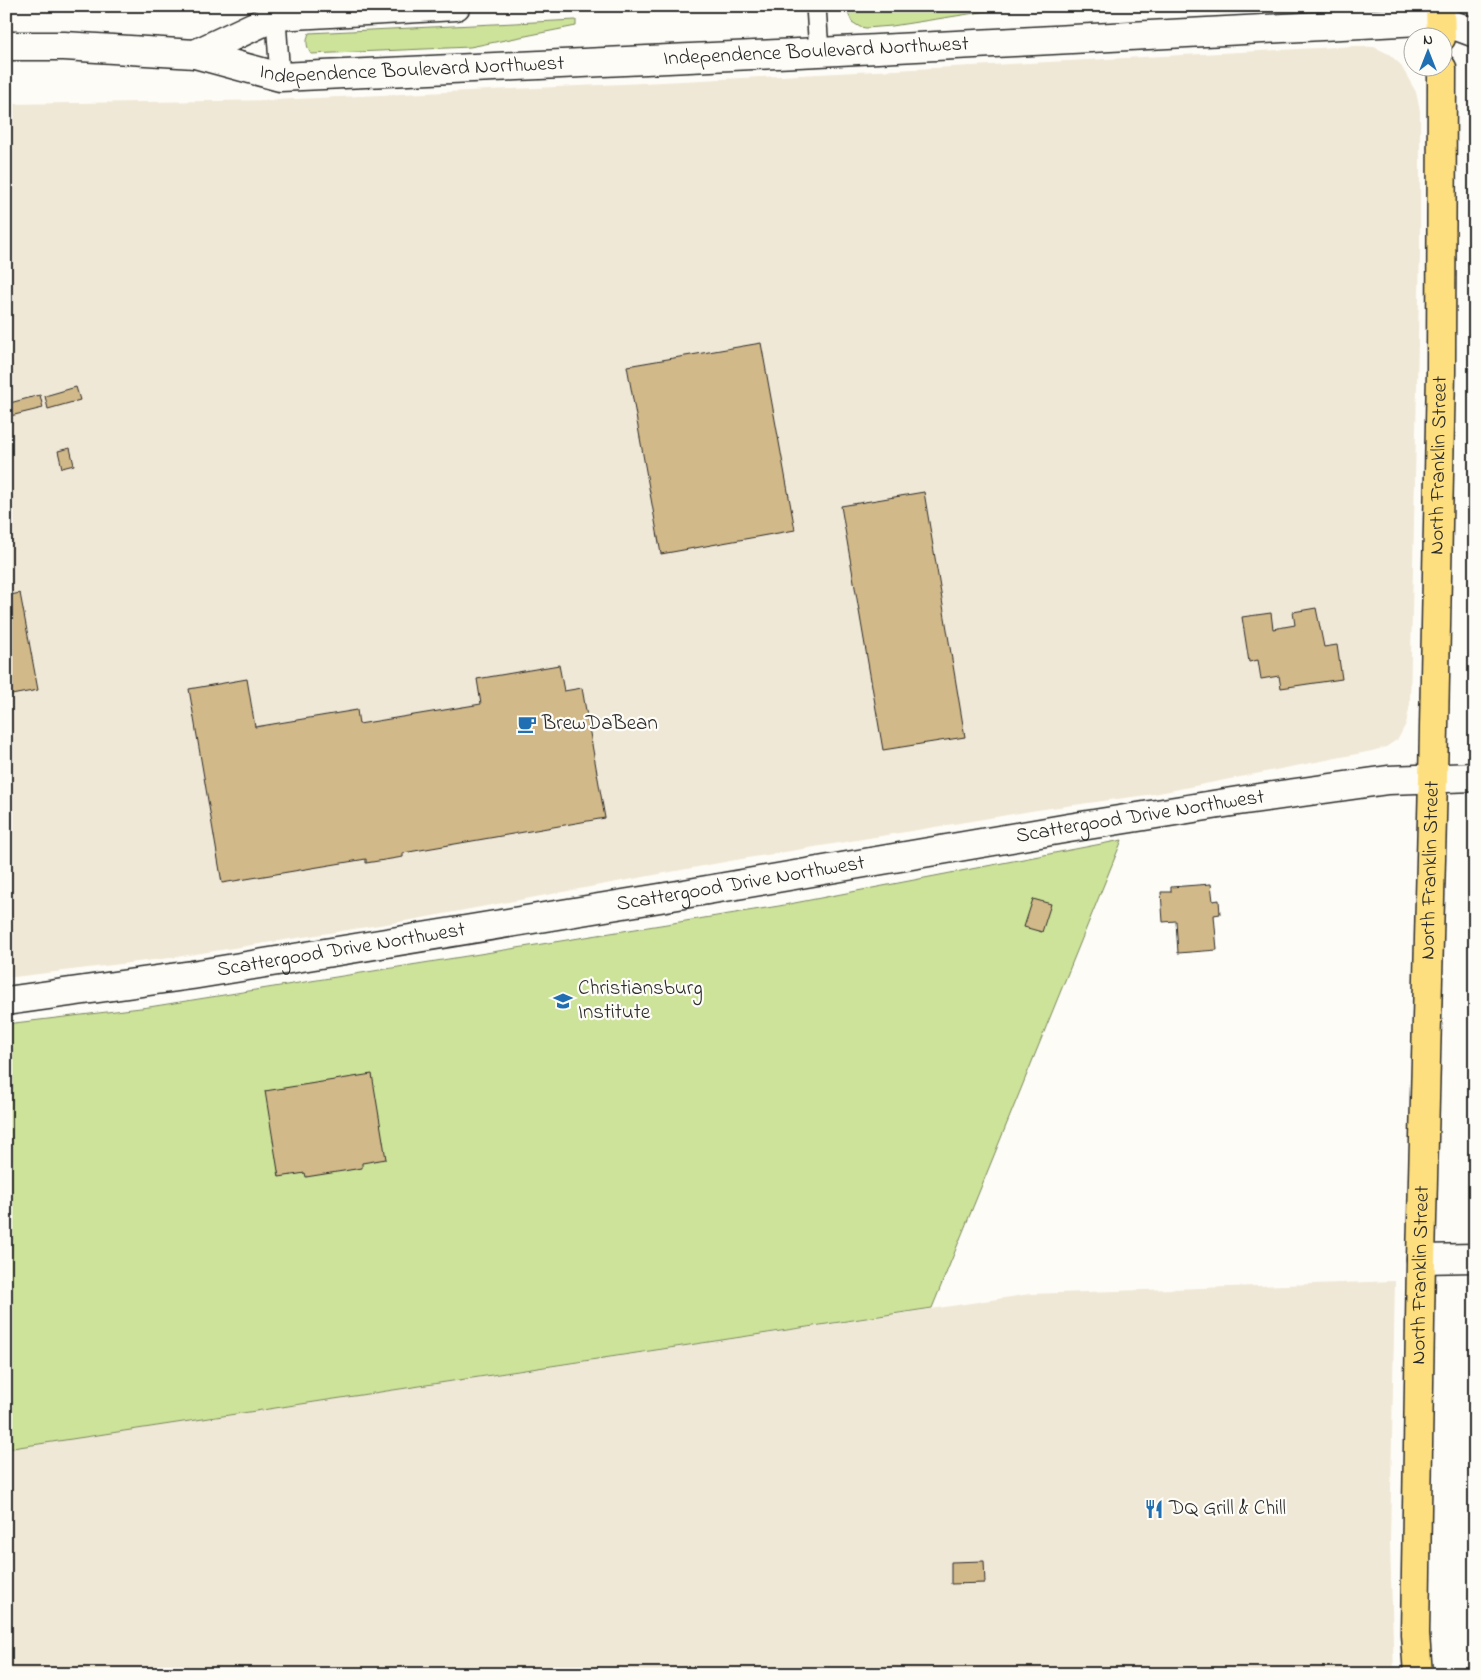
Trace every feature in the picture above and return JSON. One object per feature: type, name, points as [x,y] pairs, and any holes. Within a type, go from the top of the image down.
[{"type":"main road","name":"North Franklin Street","points":[[1418,1674],[1415,1634],[1421,1259],[1441,372],[1442,78]]},
{"type":"street","name":"Independence Boulevard Northwest","points":[[195,54],[275,11],[456,6]]},
{"type":"street","name":"Independence Boulevard Northwest","points":[[6,46],[64,46],[195,54],[280,77],[1440,21]]},
{"type":"street","points":[[1440,21],[1475,33]]},
{"type":"street","name":"Scattergood Drive Northwest","points":[[6,1001],[212,972],[1210,806],[1388,780],[1475,777]]},
{"type":"street","points":[[1421,1259],[1475,1258]]},
{"type":"lane","points":[[816,6],[819,52]]},
{"type":"lane","points":[[275,11],[280,77]]},
{"type":"shaded area","points":[[1356,46],[1374,47],[1389,54],[1400,64],[1404,71],[1404,78],[1408,78],[1416,92],[1420,111],[1420,250],[1410,704],[1406,724],[1398,739],[1386,747],[1372,751],[1154,794],[1037,810],[730,861],[411,920],[170,958],[6,978],[6,104],[274,100]]},
{"type":"shaded area","points":[[1395,1281],[1390,1543],[1394,1674],[6,1674],[6,1449],[1030,1294]]},
{"type":"green space","points":[[849,6],[1020,6],[892,26],[866,28],[852,22],[847,11]]},
{"type":"green space","points":[[576,20],[576,26],[470,47],[311,54],[307,44],[309,33]]},
{"type":"green space","points":[[1122,840],[932,1308],[6,1449],[6,1024],[149,1007],[779,906]]},
{"type":"building","points":[[761,343],[795,530],[661,554],[627,366]]},
{"type":"building","points":[[76,387],[80,400],[48,409],[45,396]]},
{"type":"building","points":[[40,395],[43,408],[6,417],[6,404]]},
{"type":"building","points":[[70,448],[74,465],[62,468],[58,451]]},
{"type":"building","points":[[924,492],[965,737],[883,750],[841,506]]},
{"type":"building","points":[[20,593],[38,690],[6,696],[6,596]]},
{"type":"building","points":[[1316,608],[1324,647],[1337,645],[1342,679],[1281,688],[1279,676],[1261,679],[1258,660],[1249,662],[1242,617],[1271,613],[1273,629],[1295,625],[1293,612]]},
{"type":"building","points":[[559,665],[564,691],[582,688],[605,818],[403,853],[403,857],[366,863],[366,859],[222,883],[189,689],[247,679],[255,727],[357,710],[359,724],[481,704],[477,679]]},
{"type":"building","points":[[1211,884],[1213,901],[1219,900],[1220,914],[1214,915],[1217,950],[1178,953],[1176,921],[1163,922],[1161,892],[1171,892],[1171,887]]},
{"type":"building","points":[[1033,899],[1051,904],[1042,932],[1024,927]]},
{"type":"building","points":[[372,1074],[386,1159],[362,1163],[362,1168],[306,1177],[305,1173],[279,1177],[265,1091]]},
{"type":"building","points":[[984,1561],[985,1583],[951,1584],[951,1562]]},
{"type":"place","name":"BrewDaBean","points":[[527,724]]},
{"type":"place","name":"Christiansburg Institute","points":[[563,1001]]},
{"type":"place","name":"DQ Grill & Chill","points":[[1154,1509]]}]
